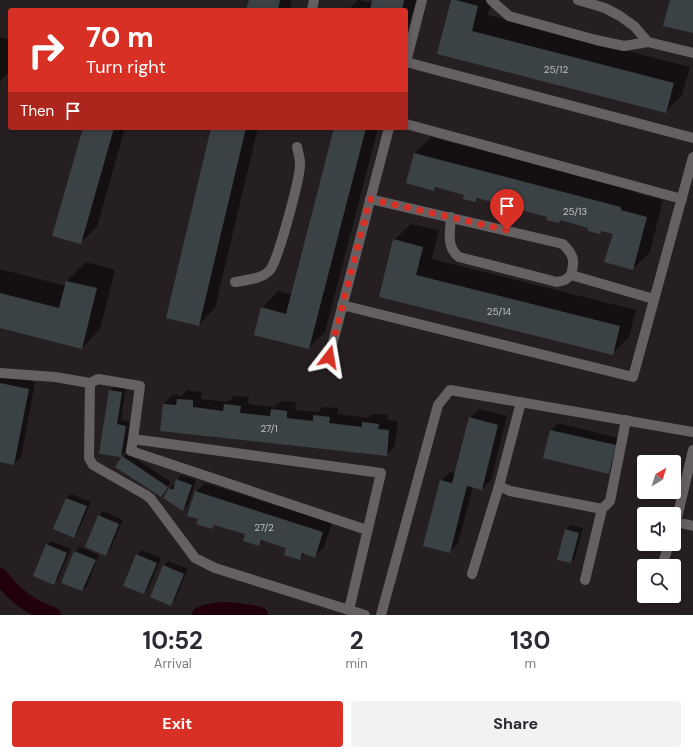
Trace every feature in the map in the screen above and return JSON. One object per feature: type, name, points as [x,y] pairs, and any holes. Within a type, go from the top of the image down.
[{"type":"street","points":[[408,54],[422,0]]},
{"type":"street","points":[[491,0],[509,16],[583,36],[624,46],[648,42],[693,54]]},
{"type":"street","points":[[578,0],[605,8],[620,16],[634,26],[648,42]]},
{"type":"street","points":[[408,63],[693,138]]},
{"type":"street","points":[[408,125],[682,199]]},
{"type":"street","points":[[329,357],[388,130]]},
{"type":"street","points":[[235,282],[259,278],[270,270],[282,242],[298,179],[300,163],[297,148]]},
{"type":"street","points":[[342,305],[633,377],[693,157]]},
{"type":"street","points":[[370,199],[451,217],[563,244],[570,251],[574,263],[571,275],[565,280],[557,282],[459,258],[450,247],[449,237],[451,217]]},
{"type":"street","points":[[571,275],[654,299]]},
{"type":"street","points":[[0,373],[55,377],[90,382],[98,379],[140,386],[131,451],[368,530]]},
{"type":"street","points":[[90,382],[89,458],[93,465],[151,499],[195,558],[215,568],[365,615]]},
{"type":"street","points":[[381,615],[438,405],[450,390],[693,432]]},
{"type":"street","points":[[472,574],[499,486],[521,402]]},
{"type":"street","points":[[585,580],[602,509],[610,501],[626,420]]},
{"type":"street","points":[[133,439],[381,473],[349,610]]},
{"type":"street","points":[[679,507],[693,450]]},
{"type":"street","points":[[499,486],[510,491],[602,509]]},
{"type":"street","points":[[681,525],[693,526]]},
{"type":"building","points":[[249,0],[280,0],[278,8],[247,8]]},
{"type":"building","points":[[372,0],[404,0],[402,8],[370,8]]},
{"type":"building","points":[[451,0],[478,6],[472,31],[674,83],[666,113],[437,54]]},
{"type":"building","points":[[670,0],[693,0],[693,33],[663,26]]},
{"type":"building","points":[[82,130],[113,130],[81,244],[52,236]]},
{"type":"building","points":[[211,130],[246,130],[199,326],[166,318]]},
{"type":"building","points":[[333,130],[365,130],[309,349],[254,335],[261,307],[286,314]]},
{"type":"building","points":[[414,153],[621,207],[621,210],[647,217],[633,270],[604,262],[613,234],[601,231],[600,234],[588,231],[588,228],[560,220],[559,223],[546,220],[547,217],[518,209],[517,212],[505,209],[506,206],[477,198],[476,202],[463,199],[464,195],[435,187],[434,191],[406,183]]},
{"type":"building","points":[[393,239],[423,247],[416,275],[620,326],[613,355],[379,297]]},
{"type":"building","points":[[66,281],[97,288],[82,349],[0,328],[0,293],[59,308]]},
{"type":"building","points":[[0,383],[29,389],[14,465],[0,462]]},
{"type":"building","points":[[109,390],[122,392],[117,424],[126,426],[121,457],[99,454]]},
{"type":"building","points":[[177,399],[193,400],[193,407],[223,411],[224,404],[241,406],[240,413],[270,416],[271,409],[287,411],[287,418],[313,421],[313,415],[330,417],[329,423],[362,427],[362,422],[379,424],[378,429],[389,430],[387,456],[160,431],[163,404],[176,405]]},
{"type":"building","points":[[469,417],[498,425],[482,490],[467,486],[450,553],[423,546],[440,480],[452,483]]},
{"type":"building","points":[[550,430],[616,445],[609,474],[543,458]]},
{"type":"building","points":[[122,456],[168,487],[161,497],[115,467]]},
{"type":"building","points":[[176,479],[192,485],[183,511],[163,498],[169,488],[173,490]]},
{"type":"building","points":[[195,491],[323,532],[315,558],[302,553],[300,560],[284,555],[286,548],[261,540],[259,546],[243,541],[245,534],[214,525],[212,529],[196,524],[198,519],[187,516]]},
{"type":"building","points":[[66,498],[87,506],[74,538],[53,529]]},
{"type":"building","points":[[98,515],[119,524],[106,556],[85,547]]},
{"type":"building","points":[[565,529],[579,533],[571,563],[557,560]]},
{"type":"building","points":[[46,544],[67,553],[54,585],[33,576]]},
{"type":"building","points":[[74,551],[96,560],[82,591],[61,583]]},
{"type":"building","points":[[136,554],[157,563],[144,594],[123,586]]},
{"type":"building","points":[[163,565],[184,574],[171,606],[150,597]]},
{"type":"waterway","points":[[0,576],[5,583],[23,600],[53,615]]},
{"type":"waterway","points":[[200,615],[222,610],[260,615]]},
{"type":"route","points":[[329,357],[370,199],[507,230]]}]
